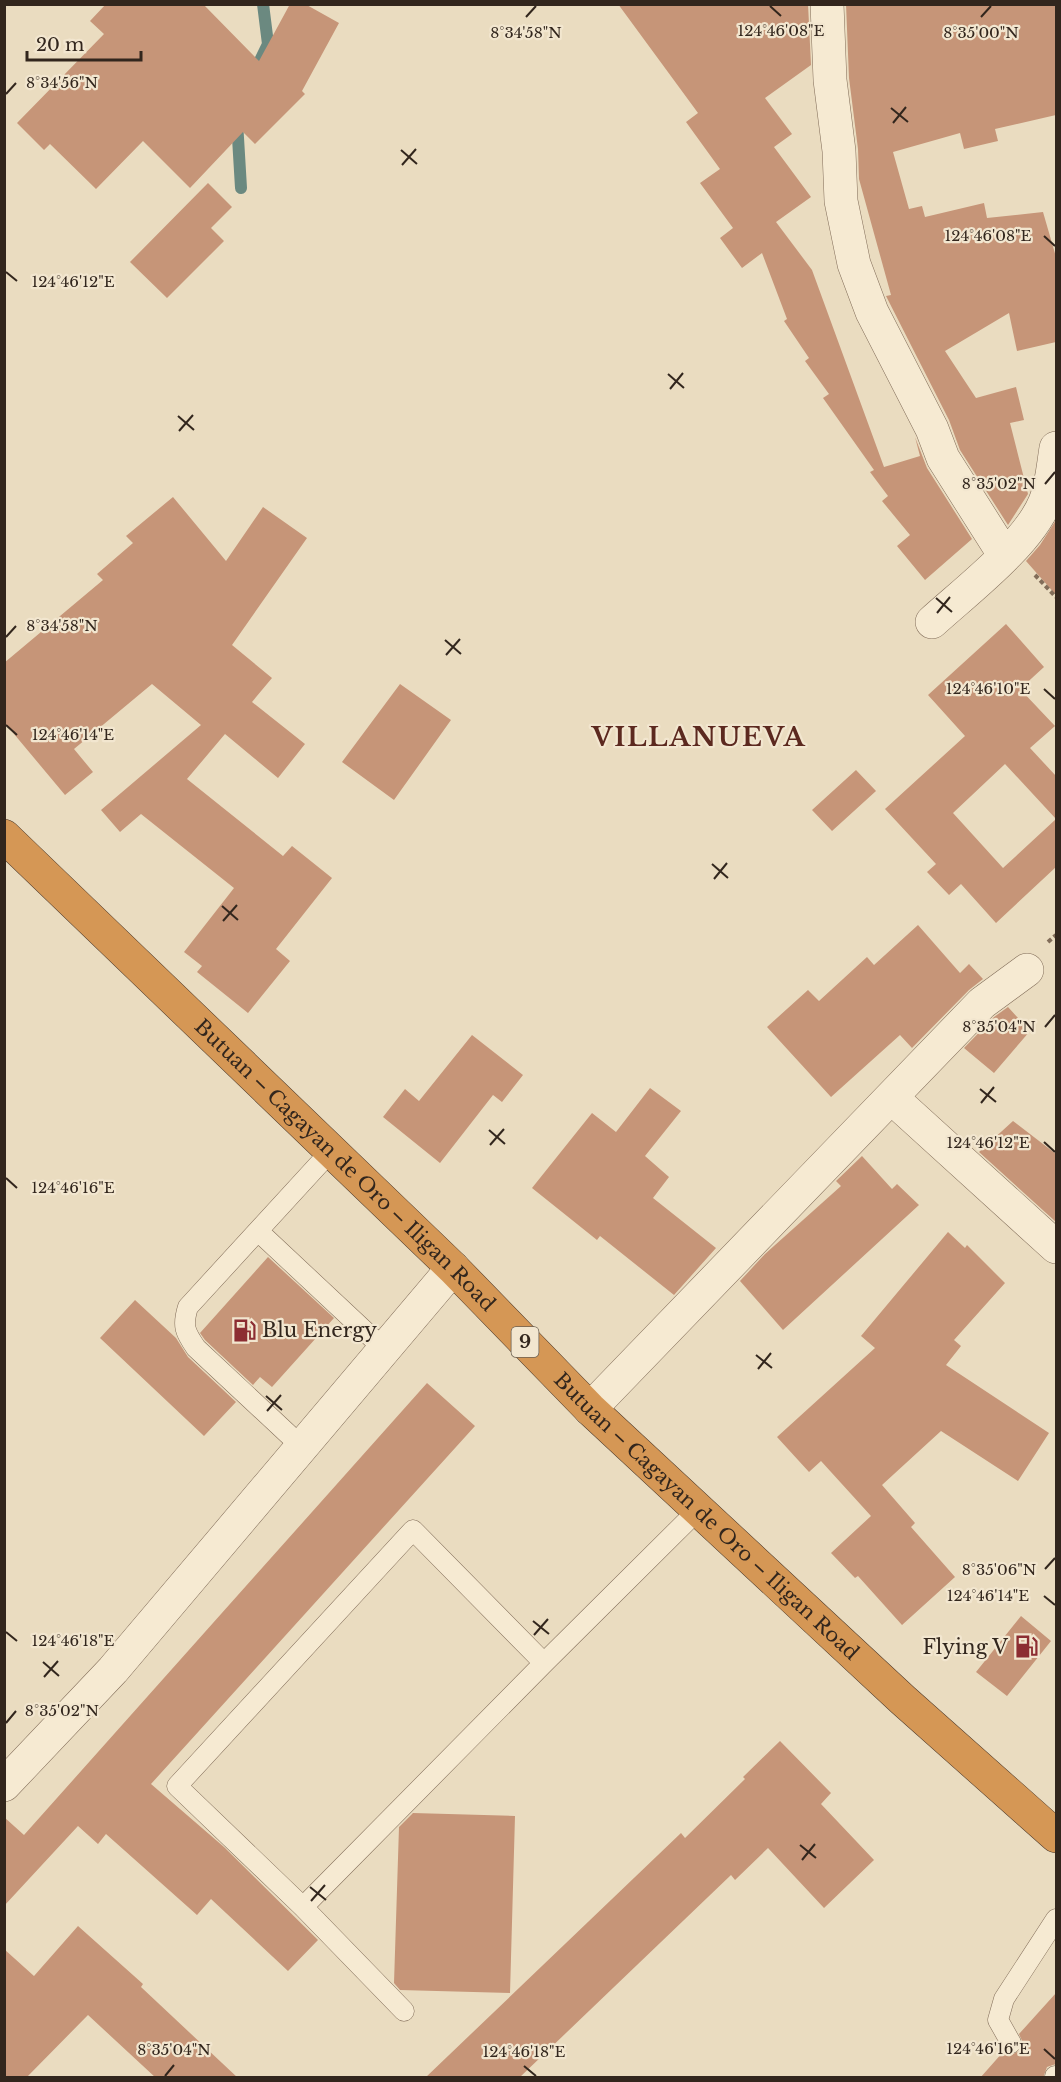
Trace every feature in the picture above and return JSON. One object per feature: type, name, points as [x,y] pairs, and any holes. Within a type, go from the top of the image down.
[{"type":"highway","name":"Butuan – Cagayan de Oro – Iligan Road","points":[[4,836],[453,1268],[590,1409],[903,1700],[1056,1836]]},
{"type":"street","points":[[826,4],[830,80],[839,151],[841,201],[854,264],[872,312],[932,429],[943,458],[1005,556]]},
{"type":"street","points":[[932,622],[1010,552],[1036,519],[1049,491],[1056,448]]},
{"type":"street","points":[[590,1409],[982,1003],[1027,970]]},
{"type":"street","points":[[892,1098],[1056,1247]]},
{"type":"street","points":[[4,1785],[113,1670],[453,1268]]},
{"type":"lane","points":[[302,1447],[196,1348],[186,1334],[184,1320],[189,1307],[331,1151]]},
{"type":"lane","points":[[258,1231],[384,1349]]},
{"type":"lane","points":[[303,1907],[698,1510]]},
{"type":"lane","points":[[404,2011],[303,1907],[177,1786],[413,1530],[544,1663]]},
{"type":"lane","points":[[1011,2043],[998,2020],[1004,1999],[1056,1919]]},
{"type":"building","points":[[106,4],[203,4],[259,61],[290,4],[305,4],[339,23],[302,91],[305,94],[255,144],[243,132],[190,188],[143,141],[96,189],[50,144],[44,150],[17,123],[104,34],[90,21]]},
{"type":"building","points":[[618,4],[808,4],[811,65],[765,98],[792,134],[774,147],[811,197],[776,222],[812,270],[884,467],[920,456],[915,437],[927,468],[972,539],[925,580],[897,546],[910,535],[882,501],[888,496],[870,472],[874,470],[823,398],[829,394],[805,361],[809,358],[784,321],[787,319],[762,253],[742,268],[720,238],[733,228],[700,183],[720,169],[686,122],[698,113]]},
{"type":"building","points":[[846,4],[1056,4],[1056,115],[995,129],[998,141],[964,149],[960,133],[893,152],[909,209],[922,206],[925,217],[984,203],[987,218],[1043,212],[1056,257],[1056,342],[1017,351],[1009,313],[945,351],[976,398],[1016,387],[1024,420],[1010,423],[1028,494],[1008,525],[960,450],[949,420],[886,296],[891,295],[859,179],[858,149],[849,78]]},
{"type":"building","points":[[208,183],[232,207],[211,228],[224,241],[167,298],[130,262]]},
{"type":"building","points":[[173,497],[226,561],[263,507],[307,538],[232,645],[272,678],[252,702],[305,744],[278,778],[225,734],[187,779],[283,856],[292,846],[332,878],[276,949],[290,961],[248,1013],[197,972],[202,966],[184,952],[234,888],[141,814],[120,832],[101,810],[201,725],[152,684],[74,749],[93,772],[65,795],[4,722],[4,663],[103,580],[97,574],[133,543],[126,536]]},
{"type":"building","points":[[1056,520],[1056,595],[1026,561],[1040,545]]},
{"type":"building","points":[[1006,624],[1044,667],[1020,689],[1055,726],[1030,748],[1056,776],[1056,819],[1056,867],[996,923],[961,884],[949,895],[927,872],[936,864],[885,809],[965,736],[928,695]],"holes":[[[1005,764],[1056,819],[1003,868],[953,813]]]},
{"type":"building","points":[[400,684],[451,720],[394,800],[342,762]]},
{"type":"building","points":[[856,770],[876,791],[832,831],[812,810]]},
{"type":"building","points":[[918,925],[960,973],[969,964],[983,979],[969,990],[912,1048],[900,1035],[831,1097],[767,1027],[808,990],[819,1001],[867,957],[874,965]]},
{"type":"building","points":[[1008,1007],[1030,1031],[994,1073],[964,1048],[994,1017]]},
{"type":"building","points":[[472,1035],[523,1075],[502,1102],[493,1095],[440,1163],[383,1117],[405,1089],[419,1101]]},
{"type":"building","points":[[650,1088],[681,1111],[645,1156],[669,1177],[653,1198],[716,1248],[674,1295],[600,1236],[597,1240],[532,1188],[592,1113],[616,1132]]},
{"type":"building","points":[[1013,1121],[1056,1154],[1056,1222],[979,1152]]},
{"type":"building","points":[[862,1156],[892,1189],[897,1184],[919,1205],[783,1330],[740,1281],[765,1254],[841,1186],[836,1181]]},
{"type":"building","points":[[948,1232],[965,1248],[967,1245],[1005,1283],[954,1340],[961,1346],[946,1365],[1049,1433],[1018,1481],[941,1431],[882,1485],[915,1523],[911,1527],[955,1577],[902,1625],[858,1576],[855,1578],[831,1553],[871,1516],[821,1461],[809,1472],[777,1437],[875,1348],[861,1336]]},
{"type":"building","points":[[268,1257],[334,1318],[272,1387],[260,1377],[253,1385],[200,1333]]},
{"type":"building","points":[[135,1300],[176,1338],[188,1357],[236,1402],[204,1436],[100,1338]]},
{"type":"building","points":[[427,1383],[475,1426],[151,1784],[224,1847],[318,1940],[288,1971],[211,1899],[197,1915],[106,1834],[98,1844],[78,1826],[4,1906],[4,1817],[24,1835]]},
{"type":"building","points":[[1021,1616],[1051,1641],[1007,1696],[976,1672]]},
{"type":"building","points":[[780,1741],[831,1793],[821,1804],[874,1860],[824,1908],[768,1848],[735,1880],[731,1875],[519,2078],[425,2078],[681,1833],[685,1838]]},
{"type":"building","points":[[413,1813],[515,1816],[510,1993],[400,1990],[394,1983],[399,1827]]},
{"type":"building","points":[[78,1926],[143,1984],[141,1987],[238,2078],[156,2078],[88,2015],[26,2078],[4,2078],[4,1949],[34,1976]]},
{"type":"building","points":[[1056,1993],[1056,2064],[1047,2067],[1043,2078],[980,2078],[1003,2052],[1011,2055],[1021,2050],[1023,2043],[1019,2034]]},
{"type":"waterway","points":[[257,67],[268,44],[263,4]]},
{"type":"waterway","points":[[237,121],[241,188]]},
{"type":"place","name":"Blu Energy","points":[[244,1330]]},
{"type":"place","name":"Flying V","points":[[1026,1647]]},
{"type":"district","name":"VILLANUEVA","points":[[699,737]]}]
